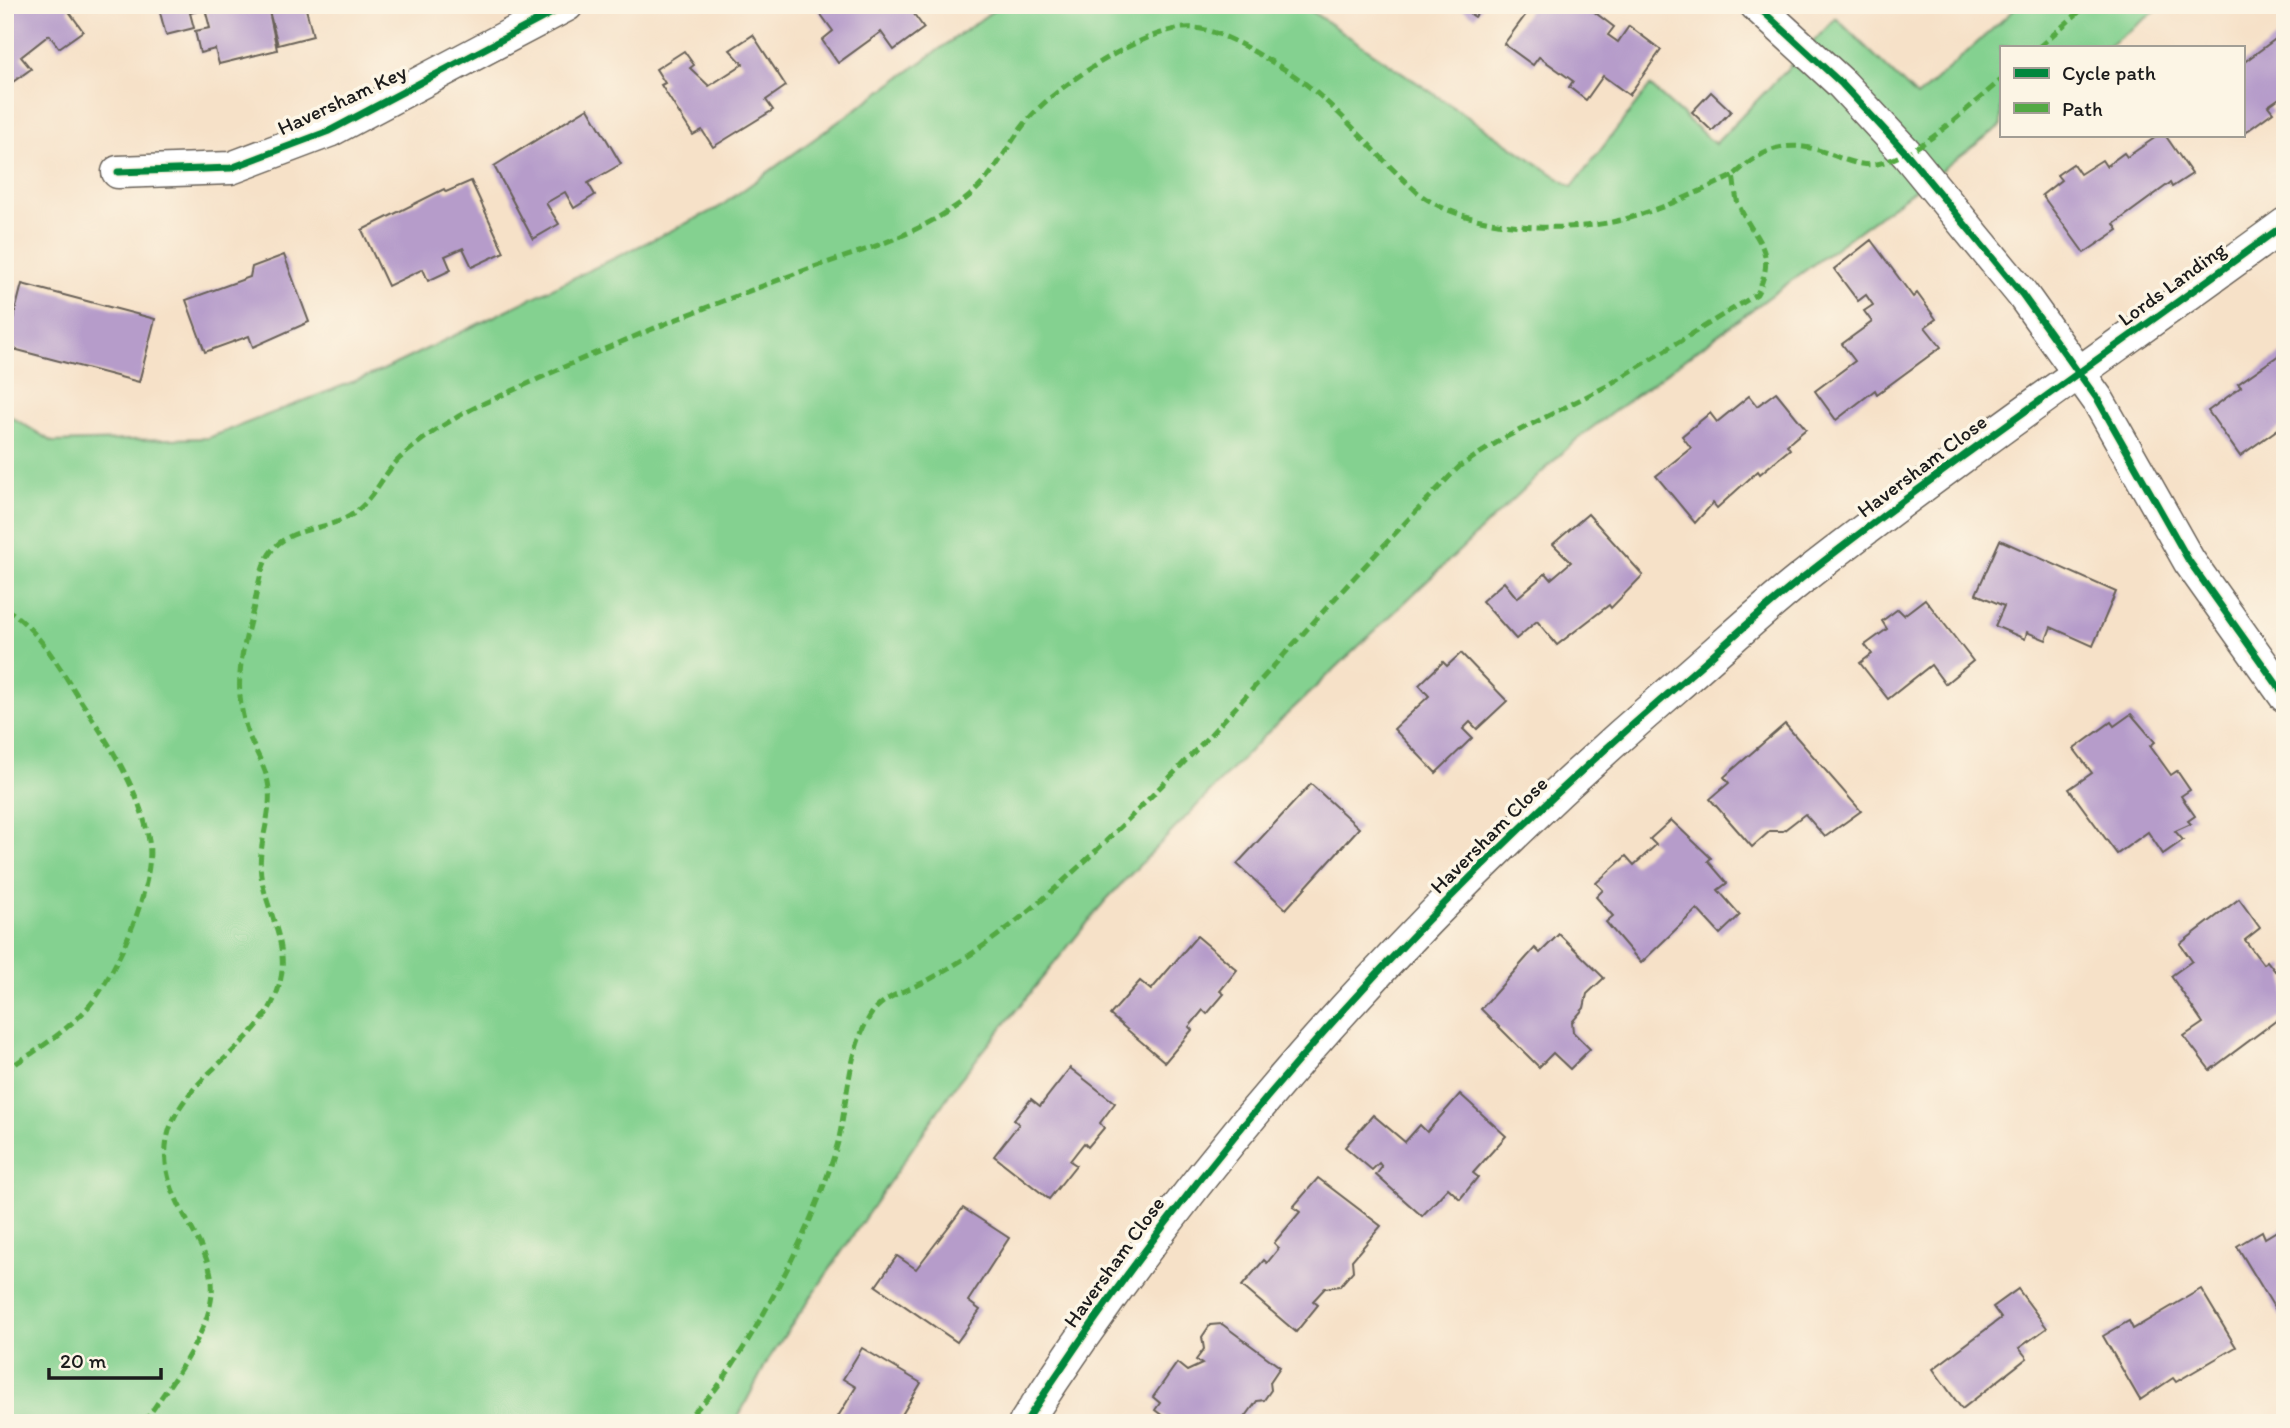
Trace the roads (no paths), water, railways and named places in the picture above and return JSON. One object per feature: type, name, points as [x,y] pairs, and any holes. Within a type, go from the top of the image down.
[{"type":"street","name":"Haversham Key","points":[[118,172],[231,168],[329,131],[567,5]]},
{"type":"street","points":[[1756,5],[1842,84],[1907,154],[2022,294],[2080,372],[2189,561],[2285,696]]},
{"type":"street","name":"Lords Landing","points":[[2080,372],[2285,224]]},
{"type":"street","name":"Haversham Close","points":[[1025,1423],[1084,1331],[1175,1208],[1286,1072],[1389,958],[1580,770],[1800,580],[2080,372]]}]
